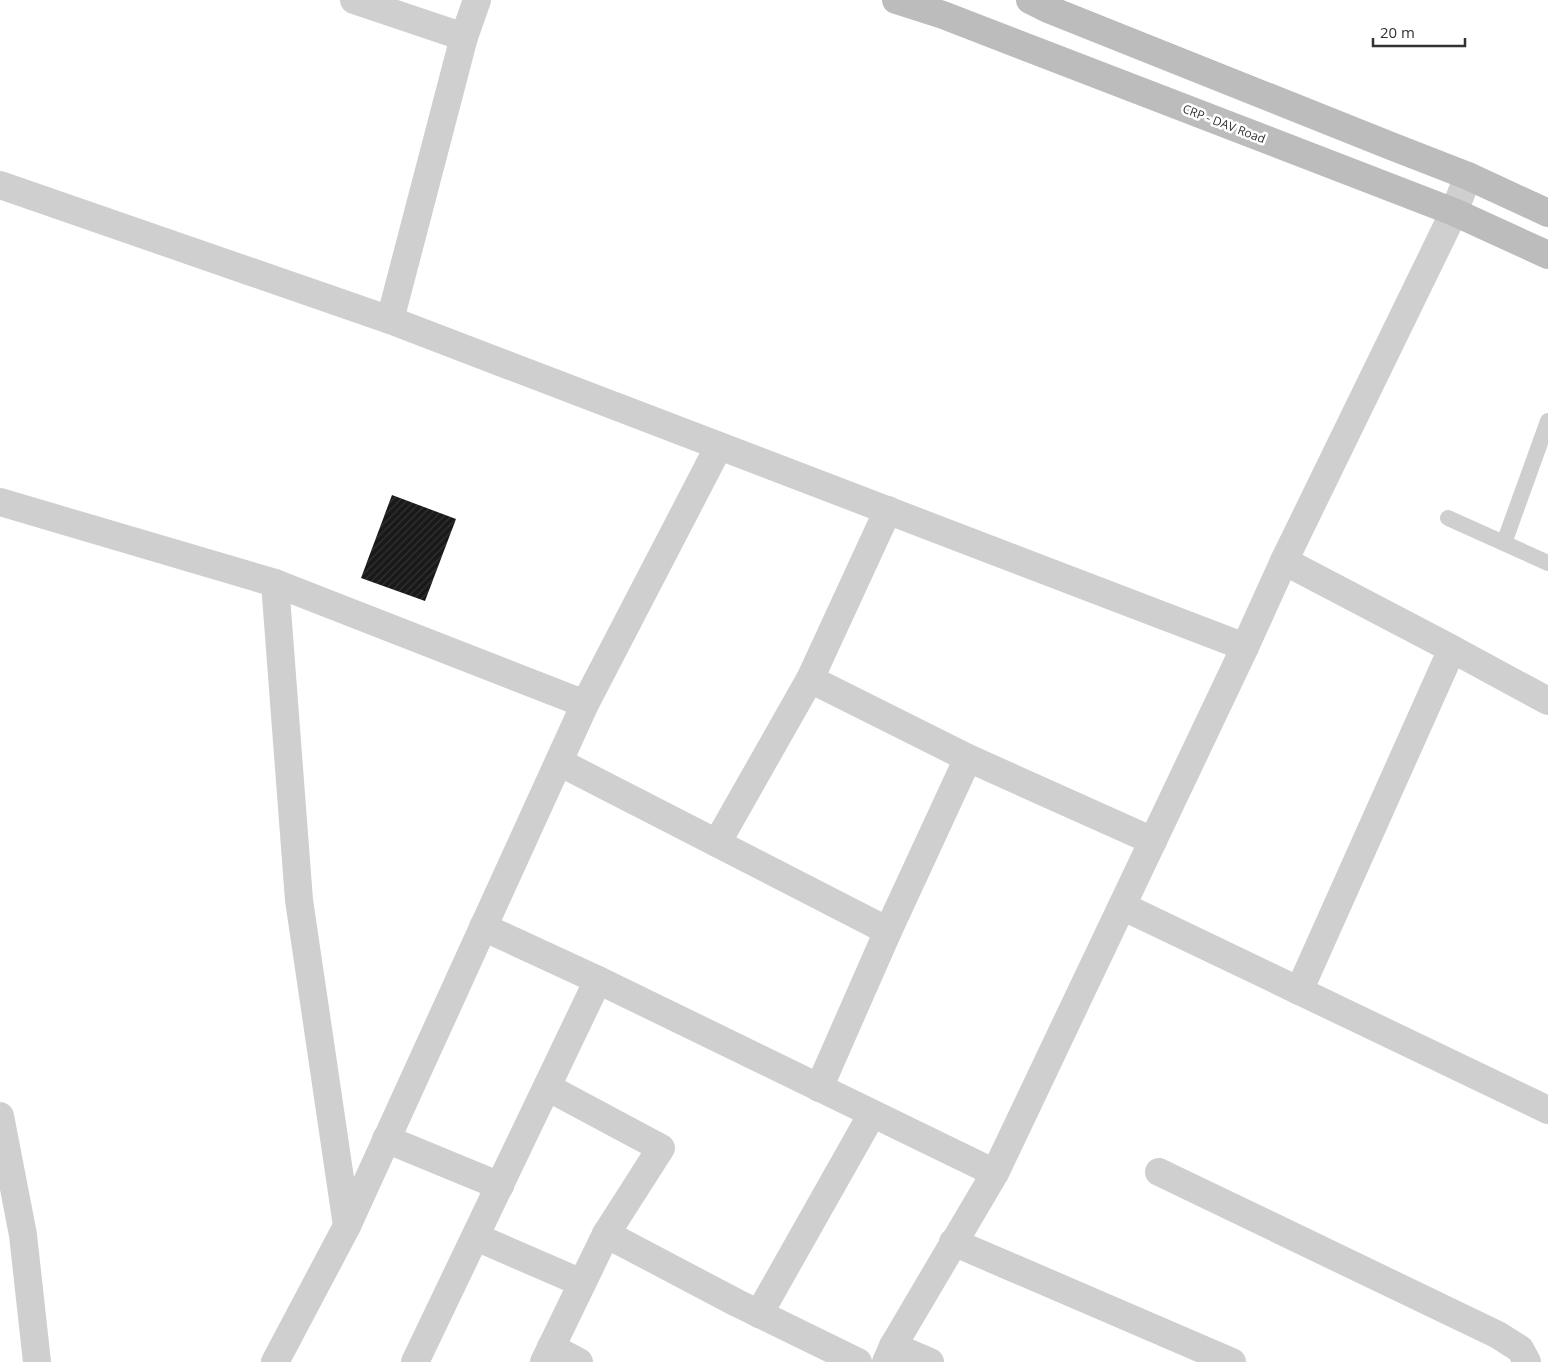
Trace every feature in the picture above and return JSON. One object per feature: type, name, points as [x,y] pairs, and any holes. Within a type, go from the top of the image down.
[{"type":"street","points":[[354,0],[464,37]]},
{"type":"street","points":[[390,320],[464,37],[477,0]]},
{"type":"street","name":"CRP - DAV Road","points":[[896,0],[952,19],[1454,212],[1548,255]]},
{"type":"street","points":[[1030,0],[1048,9],[1468,176],[1548,213]]},
{"type":"street","points":[[930,1362],[890,1354],[953,1242],[995,1173],[1284,561],[1454,212],[1468,176]]},
{"type":"street","points":[[0,185],[390,320],[1245,647]]},
{"type":"street","points":[[275,1362],[347,1226],[585,704],[718,446]]},
{"type":"street","points":[[0,502],[275,583],[585,704]]},
{"type":"street","points":[[718,843],[810,679],[888,510]]},
{"type":"street","points":[[1284,561],[1548,701]]},
{"type":"street","points":[[275,583],[299,900],[347,1226]]},
{"type":"street","points":[[1300,991],[1452,649]]},
{"type":"street","points":[[810,679],[968,758],[1153,841]]},
{"type":"street","points":[[819,1088],[888,931],[968,758]]},
{"type":"street","points":[[559,762],[888,931]]},
{"type":"street","points":[[1122,906],[1548,1110]]},
{"type":"street","points":[[483,927],[598,980],[995,1173]]},
{"type":"street","points":[[415,1362],[598,980]]},
{"type":"street","points":[[547,1087],[661,1148],[606,1234],[548,1355],[580,1362]]},
{"type":"street","points":[[759,1314],[872,1114]]},
{"type":"street","points":[[0,1116],[23,1235],[37,1362]]},
{"type":"street","points":[[386,1139],[500,1186]]},
{"type":"street","points":[[1159,1172],[1498,1335],[1520,1349],[1527,1362]]},
{"type":"street","points":[[606,1234],[759,1314],[858,1362]]},
{"type":"street","points":[[476,1237],[582,1283]]},
{"type":"street","points":[[953,1242],[1232,1362]]},
{"type":"lane","points":[[1504,543],[1548,421]]},
{"type":"lane","points":[[1448,518],[1548,562]]},
{"type":"building","points":[[392,495],[456,519],[425,601],[361,578]]}]
